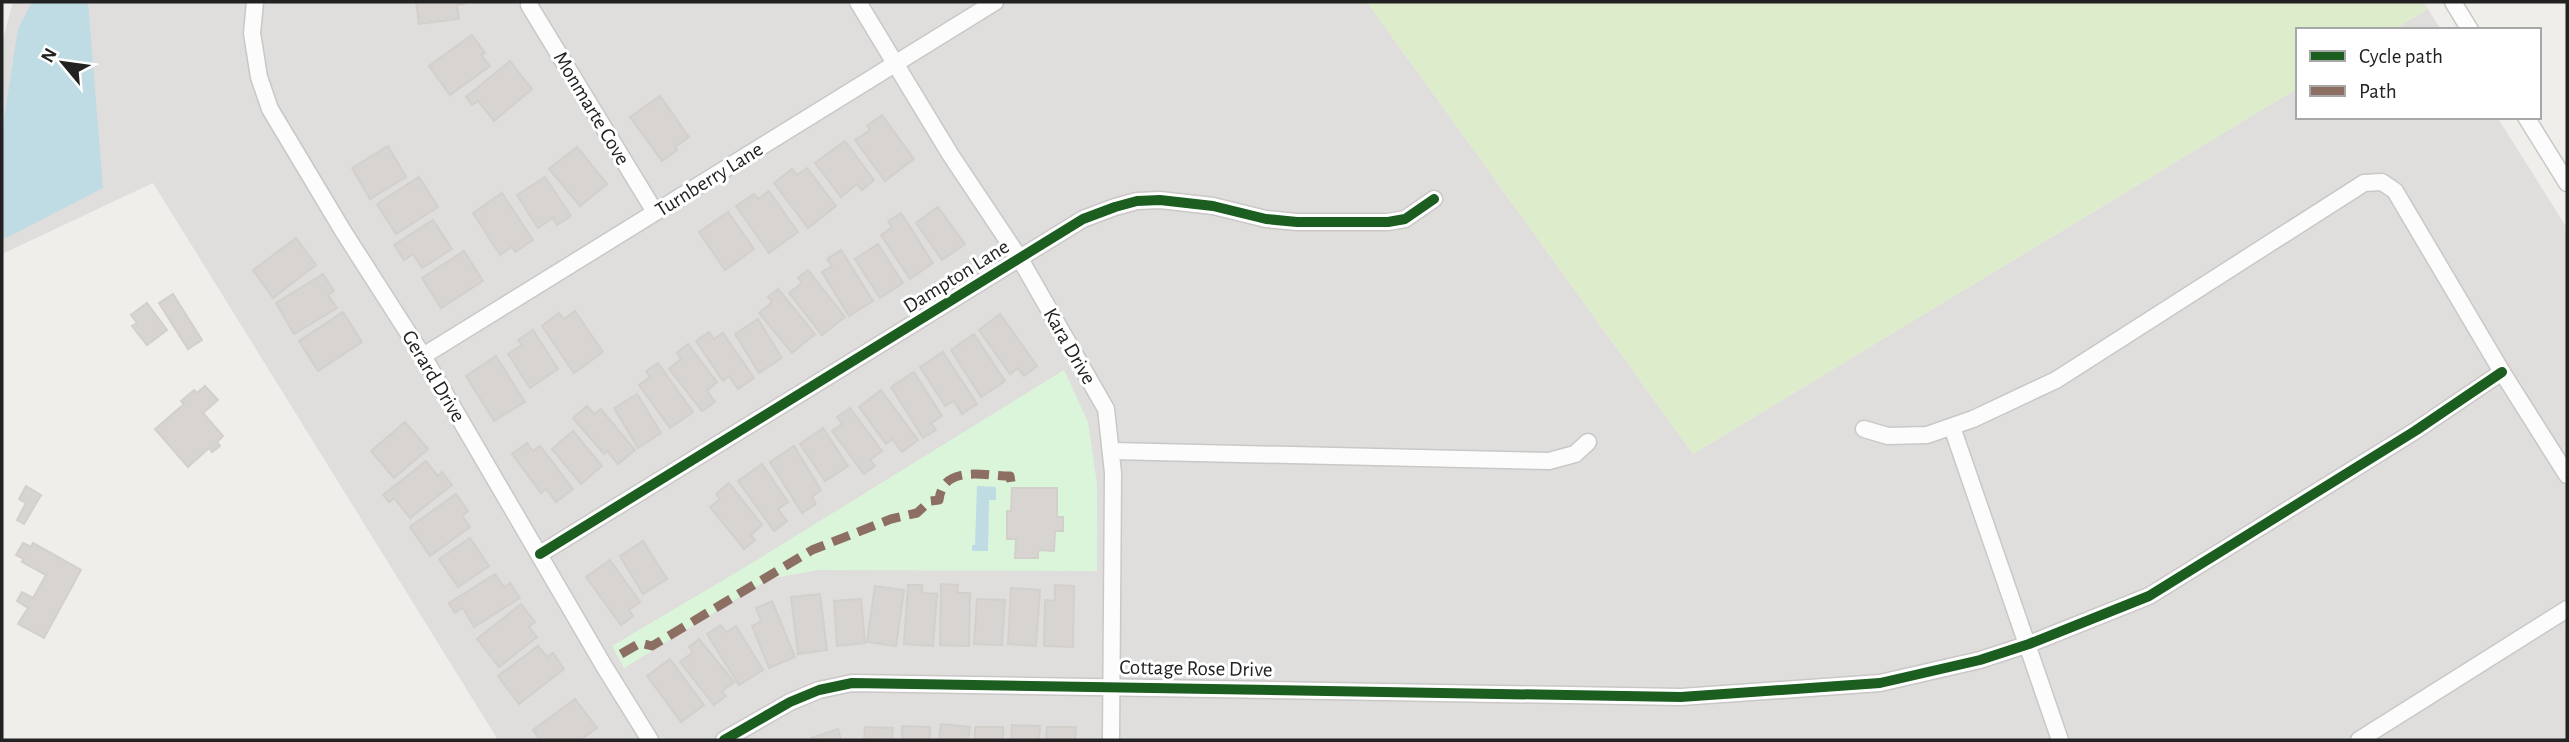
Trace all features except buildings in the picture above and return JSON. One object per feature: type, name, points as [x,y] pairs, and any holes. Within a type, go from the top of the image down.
[{"type":"street","name":"Gerard Drive","points":[[255,2],[252,33],[259,77],[270,109],[343,231],[423,356],[650,740]]},
{"type":"street","name":"Kara Drive","points":[[858,2],[897,62],[950,154],[1020,259],[1106,409],[1114,473],[1111,740]]},
{"type":"street","name":"Turnberry Lane","points":[[423,356],[995,2]]},
{"type":"street","points":[[2452,2],[2469,28]]},
{"type":"street","name":"Monmarte Cove","points":[[529,5],[655,212]]},
{"type":"street","points":[[2527,119],[2567,183]]},
{"type":"street","points":[[1864,429],[1888,436],[1927,435],[1973,419],[2056,380],[2364,183],[2382,182],[2395,191],[2502,373],[2567,475]]},
{"type":"street","name":"Dampton Lane","points":[[540,554],[1083,219],[1115,206],[1137,201],[1185,201],[1258,218],[1297,222],[1388,222],[1405,219],[1434,199]]},
{"type":"street","name":"Cottage Rose Drive","points":[[724,740],[790,702],[819,690],[852,683],[1681,697],[1880,683],[1980,660],[2029,644],[2149,596],[2404,439],[2502,373]]},
{"type":"street","points":[[1952,427],[2060,740]]},
{"type":"street","points":[[1112,451],[1549,461],[1575,454],[1588,442]]},
{"type":"street","points":[[2359,740],[2567,609]]},
{"type":"shaded area","points":[[13,2],[1367,2],[1693,454],[2296,89],[2296,119],[2498,119],[2567,228],[2567,740],[498,740],[153,183],[2,254],[2,43]]},
{"type":"shaded area","points":[[2428,9],[2440,28],[2396,28]]},
{"type":"green space","points":[[1367,2],[2423,2],[2428,9],[2396,28],[2296,28],[2296,89],[1693,454]]},
{"type":"green space","points":[[1064,370],[1088,422],[1097,484],[1097,571],[818,570],[769,579],[624,668],[612,646],[752,563]]},
{"type":"water","points":[[32,2],[88,2],[103,188],[2,240],[2,132],[18,29]]},
{"type":"water","points":[[977,486],[996,487],[996,500],[989,500],[988,551],[972,551],[972,545],[975,545]]},
{"type":"marked path","points":[[621,654],[640,643],[652,646],[812,550],[891,519],[917,513],[930,501],[939,500],[942,489],[948,481],[956,477],[977,474],[1010,476],[1011,482]]},
{"type":"cycle path","points":[[540,554],[1083,219],[1137,201],[1160,200],[1213,206],[1266,219],[1297,222],[1388,222],[1405,219],[1434,199]]},
{"type":"cycle path","points":[[724,740],[790,702],[819,690],[852,683],[1681,697],[1880,683],[1980,660],[2029,644],[2149,596],[2415,431],[2502,372]]}]
